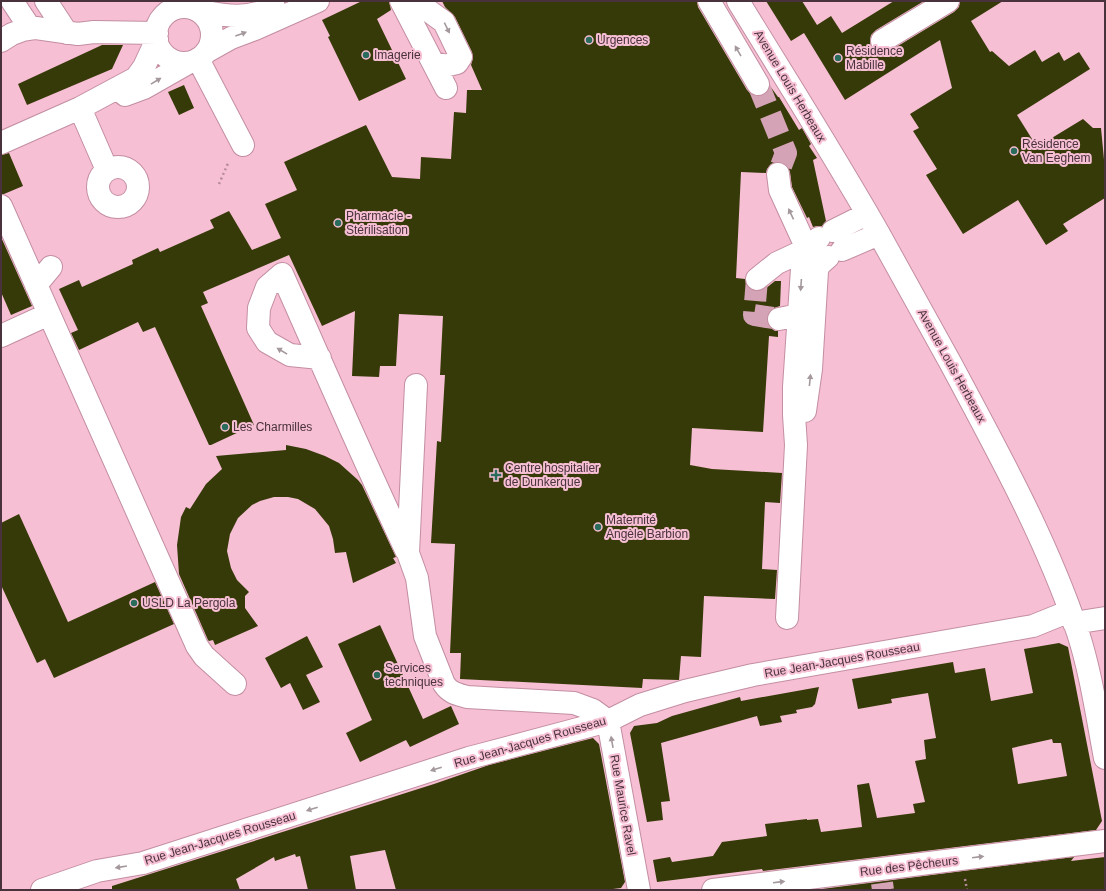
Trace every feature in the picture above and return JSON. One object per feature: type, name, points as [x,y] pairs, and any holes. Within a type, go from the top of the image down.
[{"type":"street","points":[[12,1],[30,28]]},
{"type":"street","points":[[46,1],[68,33]]},
{"type":"street","points":[[1,143],[80,108],[136,78],[144,67],[157,24],[164,16],[174,9],[193,7],[228,16],[251,16],[286,1]]},
{"type":"street","points":[[80,108],[138,91],[231,38],[256,29],[318,1]]},
{"type":"street","points":[[401,1],[446,88]]},
{"type":"street","points":[[423,1],[422,6],[444,22],[461,57],[457,63],[444,66],[432,62]]},
{"type":"street","points":[[709,1],[758,84]]},
{"type":"street","name":"Avenue Louis Herbeaux","points":[[738,1],[879,234],[1015,482],[1041,539],[1072,617],[1089,676],[1105,758]]},
{"type":"street","points":[[882,41],[948,1]]},
{"type":"street","points":[[157,24],[160,49],[169,58],[181,63],[198,58],[212,42],[212,30],[207,19],[193,7]]},
{"type":"street","points":[[1,41],[12,34],[30,28],[43,28],[68,33],[157,24]]},
{"type":"street","points":[[198,58],[243,145]]},
{"type":"street","points":[[80,108],[107,170]]},
{"type":"street","points":[[113,167],[126,168],[135,176],[138,183],[138,190],[136,197],[131,203],[117,207],[101,203],[97,188],[98,181],[107,170],[113,167]]},
{"type":"street","points":[[778,174],[780,190],[820,239]]},
{"type":"street","points":[[1,206],[198,646],[204,656],[235,684]]},
{"type":"street","points":[[757,279],[777,263],[867,214]]},
{"type":"street","points":[[797,315],[819,265],[835,254],[879,234]]},
{"type":"street","points":[[787,618],[796,445],[794,387],[797,315],[804,256],[820,239]]},
{"type":"street","points":[[36,285],[51,267]]},
{"type":"street","points":[[320,358],[290,356],[268,342],[258,328],[259,308],[267,287],[282,274],[320,358],[364,460],[408,553],[417,578],[425,636],[444,684],[453,693],[467,697],[574,703],[593,710],[608,721]]},
{"type":"street","points":[[1,336],[49,314]]},
{"type":"street","points":[[408,553],[416,385]]},
{"type":"street","name":"Rue Jean-Jacques Rousseau","points":[[42,890],[97,871],[148,861],[469,758],[608,721],[634,707],[685,691],[753,676],[1028,627],[1054,619],[1072,617],[1105,618]]},
{"type":"street","name":"Rue Maurice Ravel","points":[[608,721],[639,890]]},
{"type":"street","name":"Rue des Pêcheurs","points":[[713,890],[881,876],[1105,841]]},
{"type":"building","name":"Imagerie","points":[[362,1],[389,1],[391,10],[377,19],[406,79],[359,101],[328,37],[330,36],[322,20]]},
{"type":"building","points":[[442,1],[697,1],[698,7],[747,90],[752,95],[765,95],[770,86],[779,97],[799,130],[802,128],[811,144],[809,146],[817,158],[813,160],[826,221],[822,226],[813,227],[809,217],[807,218],[792,187],[788,167],[783,163],[777,162],[771,164],[766,173],[741,172],[736,278],[745,279],[748,287],[753,291],[765,289],[775,281],[781,281],[780,306],[771,309],[767,315],[769,327],[775,331],[778,331],[778,337],[769,336],[763,432],[692,428],[690,465],[712,469],[782,473],[780,503],[765,502],[762,569],[777,570],[775,599],[704,596],[701,657],[681,656],[679,680],[643,679],[642,688],[460,679],[461,653],[450,653],[455,544],[431,543],[437,441],[441,442],[445,375],[440,375],[443,316],[399,314],[396,366],[380,366],[379,377],[352,376],[355,311],[322,326],[289,255],[203,292],[208,303],[201,306],[254,425],[211,445],[209,445],[155,327],[143,332],[138,322],[79,350],[71,333],[78,330],[59,289],[79,280],[82,287],[133,264],[132,260],[158,248],[160,252],[214,228],[210,220],[229,211],[252,250],[281,238],[265,204],[297,190],[284,162],[366,125],[392,177],[420,179],[421,157],[451,159],[454,112],[466,113],[467,90],[482,90],[471,65],[473,58],[472,52],[455,17],[445,7]]},
{"type":"building","points":[[766,1],[802,1],[817,25],[831,16],[842,33],[894,1],[924,1],[876,30],[871,35],[871,47],[876,52],[882,53],[888,52],[954,12],[959,7],[960,1],[1003,1],[971,21],[990,52],[992,51],[1009,66],[1035,50],[1042,62],[1059,52],[1064,61],[1079,52],[1090,69],[1017,115],[1037,147],[1083,119],[1093,128],[1101,128],[1105,170],[1105,198],[1063,224],[1068,231],[1046,245],[1018,200],[963,234],[926,175],[937,169],[913,131],[919,128],[910,114],[952,88],[940,40],[845,100],[804,33],[791,41]]},
{"type":"building","points":[[102,45],[123,45],[112,69],[27,105],[18,84]]},
{"type":"building","points":[[184,85],[194,108],[179,115],[168,92]]},
{"type":"building","points":[[9,153],[23,186],[1,194],[1,155]]},
{"type":"building","points":[[1,237],[32,306],[11,315],[1,292]]},
{"type":"building","points":[[286,445],[306,449],[325,456],[339,463],[358,480],[362,485],[396,557],[393,558],[396,563],[353,583],[346,552],[335,553],[329,526],[315,509],[298,499],[288,497],[274,497],[260,501],[252,505],[238,518],[230,534],[227,551],[231,568],[237,580],[249,592],[245,596],[245,608],[258,626],[215,645],[213,640],[208,640],[179,574],[177,545],[181,517],[186,507],[190,509],[206,484],[222,469],[216,456],[286,450]]},
{"type":"building","name":"USLD La Pergola","points":[[19,514],[68,622],[155,582],[174,624],[54,678],[45,659],[37,663],[1,585],[1,523]]},
{"type":"building","name":"Services techniques","points":[[380,625],[423,719],[451,706],[459,724],[410,747],[406,740],[360,762],[346,733],[372,720],[338,644]]},
{"type":"building","points":[[307,636],[323,667],[306,675],[320,702],[303,710],[290,683],[281,688],[265,658]]},
{"type":"building","points":[[1059,643],[1068,647],[1102,821],[1096,830],[763,871],[762,869],[657,882],[653,860],[670,857],[672,862],[713,856],[722,842],[767,836],[765,824],[818,819],[821,832],[862,827],[857,785],[869,783],[877,818],[915,813],[913,804],[925,802],[915,761],[926,759],[924,740],[936,738],[928,693],[891,699],[892,703],[858,709],[852,679],[953,662],[955,673],[985,668],[991,701],[1033,693],[1024,649]],"holes":[[[1052,739],[1053,743],[1061,743],[1067,776],[1018,784],[1012,748]]]},
{"type":"building","points":[[819,687],[815,704],[812,707],[796,710],[797,713],[780,716],[782,722],[760,726],[757,716],[661,743],[670,801],[661,802],[663,820],[647,822],[630,733],[634,726],[657,723],[672,716],[740,697],[741,701]]},
{"type":"building","points":[[593,738],[599,744],[625,882],[621,888],[605,890],[396,890],[385,850],[350,856],[356,890],[308,890],[300,856],[296,857],[295,854],[275,861],[274,857],[236,879],[240,890],[112,890],[112,886],[434,784],[489,765]]},
{"type":"building","points":[[1074,857],[1071,861],[1105,857],[1105,890],[814,890]]},
{"type":"tunnel","points":[[758,84],[786,153],[778,174]]},
{"type":"tunnel","points":[[757,279],[754,315],[779,319]]},
{"type":"tunnel","points":[[882,883],[883,890]]},
{"type":"place","name":"Urgences","points":[[589,40]]},
{"type":"place","name":"Imagerie","points":[[366,55]]},
{"type":"place","name":"Résidence Mabille","points":[[838,58]]},
{"type":"place","name":"Résidence Van Eeghem","points":[[1014,151]]},
{"type":"place","name":"Pharmacie - Stérilisation","points":[[338,223]]},
{"type":"place","name":"Les Charmilles","points":[[225,427]]},
{"type":"place","name":"Centre hospitalier de Dunkerque","points":[[496,475]]},
{"type":"place","name":"Maternité Angèle Barbion","points":[[598,527]]},
{"type":"place","name":"USLD La Pergola","points":[[134,603]]},
{"type":"place","name":"Services techniques","points":[[377,675]]}]
